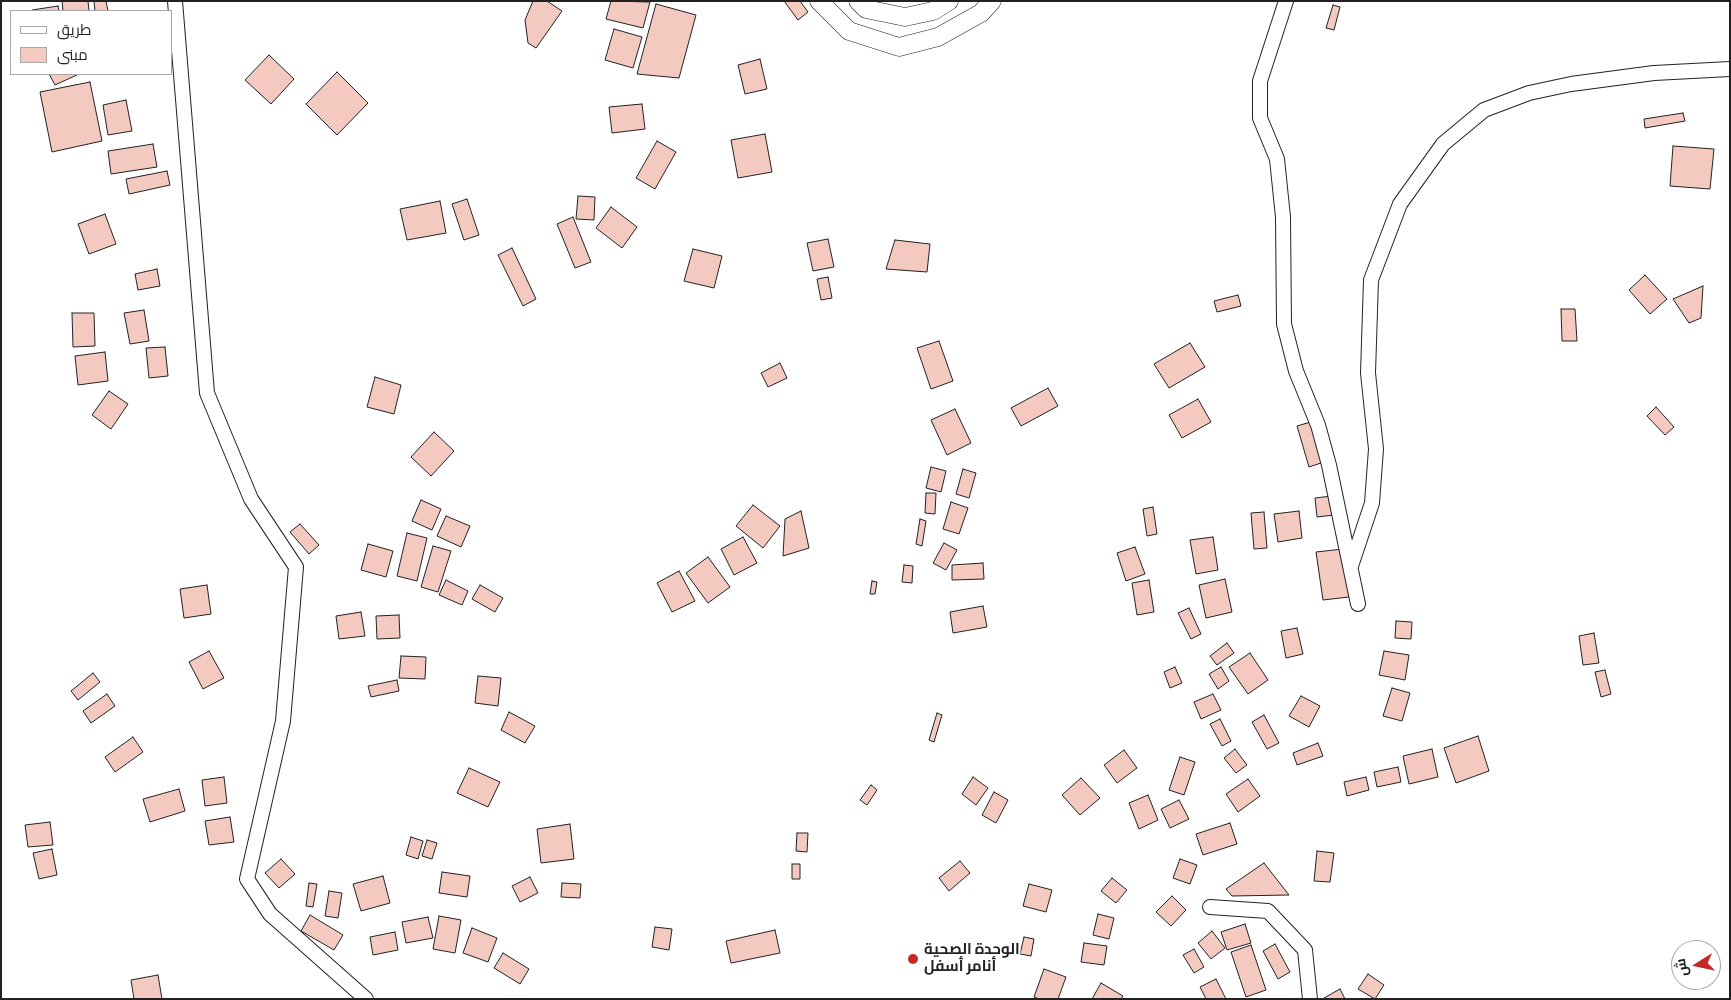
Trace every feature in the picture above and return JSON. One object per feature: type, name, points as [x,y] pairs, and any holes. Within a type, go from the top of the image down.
[{"type":"street","points":[[175,1],[207,393],[251,499],[296,567],[283,721],[248,879],[270,914],[366,999]]},
{"type":"street","points":[[819,1],[849,31],[900,47],[938,37],[981,13],[992,1]]},
{"type":"street","points":[[858,1],[866,9],[905,17],[933,11],[949,1]]},
{"type":"street","points":[[1286,1],[1260,81],[1260,118],[1277,159],[1283,217],[1284,324],[1296,371],[1318,425],[1329,465],[1352,566],[1358,604]]},
{"type":"street","points":[[1352,566],[1372,503],[1376,449],[1368,373],[1371,280],[1400,204],[1443,144],[1484,110],[1529,93],[1571,84],[1654,74],[1730,69]]},
{"type":"street","points":[[1210,907],[1268,911],[1305,950],[1310,999]]},
{"type":"building","points":[[62,1],[88,1],[89,10],[63,10]]},
{"type":"building","points":[[94,1],[106,1],[108,10],[95,10]]},
{"type":"building","points":[[533,1],[547,1],[562,11],[536,48],[528,43],[525,20]]},
{"type":"building","points":[[611,1],[650,2],[643,28],[606,19]]},
{"type":"building","points":[[784,1],[800,1],[808,12],[798,20]]},
{"type":"building","points":[[656,4],[696,15],[679,78],[637,74]]},
{"type":"building","points":[[1333,5],[1340,7],[1334,30],[1326,28]]},
{"type":"building","points":[[58,6],[59,10],[32,10]]},
{"type":"building","points":[[614,29],[642,37],[633,68],[605,60]]},
{"type":"building","points":[[269,55],[294,79],[271,104],[245,80]]},
{"type":"building","points":[[760,59],[767,89],[745,94],[738,65]]},
{"type":"building","points":[[337,72],[368,103],[337,135],[306,104]]},
{"type":"building","points":[[50,75],[77,75],[55,85]]},
{"type":"building","points":[[90,82],[102,141],[52,152],[40,92]]},
{"type":"building","points":[[126,100],[132,131],[108,135],[103,105]]},
{"type":"building","points":[[642,104],[645,129],[612,133],[609,107]]},
{"type":"building","points":[[1683,113],[1685,121],[1645,128],[1644,119]]},
{"type":"building","points":[[765,134],[772,172],[738,178],[731,140]]},
{"type":"building","points":[[657,141],[676,152],[655,189],[636,178]]},
{"type":"building","points":[[153,144],[157,167],[111,174],[108,151]]},
{"type":"building","points":[[1673,146],[1714,149],[1710,189],[1670,186]]},
{"type":"building","points":[[167,171],[170,185],[129,194],[126,179]]},
{"type":"building","points":[[578,196],[595,197],[594,220],[576,219]]},
{"type":"building","points":[[467,199],[479,235],[464,240],[452,204]]},
{"type":"building","points":[[440,201],[446,233],[407,240],[400,209]]},
{"type":"building","points":[[611,207],[637,227],[622,248],[596,228]]},
{"type":"building","points":[[105,214],[116,244],[89,254],[78,224]]},
{"type":"building","points":[[573,217],[591,262],[575,268],[557,224]]},
{"type":"building","points":[[828,239],[834,267],[813,271],[807,243]]},
{"type":"building","points":[[895,240],[930,244],[927,272],[886,269]]},
{"type":"building","points":[[512,248],[536,299],[523,306],[498,255]]},
{"type":"building","points":[[693,249],[722,256],[714,288],[684,281]]},
{"type":"building","points":[[157,269],[160,286],[138,290],[135,274]]},
{"type":"building","points":[[1645,275],[1667,299],[1650,314],[1629,290]]},
{"type":"building","points":[[828,277],[832,298],[821,300],[817,279]]},
{"type":"building","points":[[1703,286],[1701,318],[1689,323],[1673,299]]},
{"type":"building","points":[[1238,295],[1241,306],[1217,312],[1214,301]]},
{"type":"building","points":[[1561,309],[1575,309],[1577,341],[1562,341]]},
{"type":"building","points":[[144,310],[149,341],[130,344],[124,313]]},
{"type":"building","points":[[72,313],[94,313],[95,346],[73,347]]},
{"type":"building","points":[[939,341],[953,381],[931,389],[917,348]]},
{"type":"building","points":[[1190,343],[1205,367],[1169,388],[1154,364]]},
{"type":"building","points":[[165,347],[168,376],[149,378],[146,348]]},
{"type":"building","points":[[105,352],[108,381],[78,385],[75,356]]},
{"type":"building","points":[[780,363],[787,378],[768,387],[761,373]]},
{"type":"building","points":[[375,377],[401,385],[394,414],[367,407]]},
{"type":"building","points":[[1048,388],[1058,406],[1021,426],[1011,408]]},
{"type":"building","points":[[109,391],[128,404],[111,429],[92,415]]},
{"type":"building","points":[[1198,399],[1211,422],[1182,438],[1169,415]]},
{"type":"building","points":[[1656,407],[1674,427],[1665,435],[1647,416]]},
{"type":"building","points":[[955,409],[971,443],[947,455],[931,420]]},
{"type":"building","points":[[1314,421],[1327,461],[1309,467],[1297,426]]},
{"type":"building","points":[[434,432],[454,451],[431,476],[411,457]]},
{"type":"building","points":[[931,467],[946,471],[941,492],[926,488]]},
{"type":"building","points":[[963,469],[976,473],[969,498],[956,494]]},
{"type":"building","points":[[926,493],[936,493],[935,514],[925,513]]},
{"type":"building","points":[[1332,496],[1334,515],[1317,517],[1315,498]]},
{"type":"building","points":[[421,500],[441,509],[432,530],[412,521]]},
{"type":"building","points":[[951,502],[968,508],[959,534],[943,529]]},
{"type":"building","points":[[753,505],[780,526],[763,548],[736,526]]},
{"type":"building","points":[[1153,507],[1157,534],[1147,536],[1143,509]]},
{"type":"building","points":[[801,511],[809,548],[783,556],[785,519]]},
{"type":"building","points":[[1299,511],[1302,538],[1278,542],[1274,514]]},
{"type":"building","points":[[1264,512],[1267,548],[1254,549],[1251,513]]},
{"type":"building","points":[[446,516],[470,526],[461,547],[437,536]]},
{"type":"building","points":[[920,519],[926,521],[922,546],[916,544]]},
{"type":"building","points":[[300,524],[319,545],[309,554],[290,532]]},
{"type":"building","points":[[407,533],[427,538],[417,581],[397,576]]},
{"type":"building","points":[[743,537],[757,563],[734,575],[721,549]]},
{"type":"building","points":[[1213,537],[1218,570],[1196,574],[1190,540]]},
{"type":"building","points":[[944,543],[957,550],[946,570],[933,563]]},
{"type":"building","points":[[368,544],[393,551],[386,577],[361,570]]},
{"type":"building","points":[[433,546],[451,551],[438,592],[421,587]]},
{"type":"building","points":[[1135,547],[1145,574],[1126,581],[1117,553]]},
{"type":"building","points":[[1343,549],[1349,597],[1323,600],[1316,552]]},
{"type":"building","points":[[708,557],[730,587],[708,603],[686,573]]},
{"type":"building","points":[[983,563],[984,579],[952,580],[952,565]]},
{"type":"building","points":[[904,565],[913,566],[912,583],[902,582]]},
{"type":"building","points":[[679,571],[695,601],[672,612],[657,583]]},
{"type":"building","points":[[1225,579],[1232,612],[1206,618],[1199,585]]},
{"type":"building","points":[[446,580],[468,591],[462,605],[439,595]]},
{"type":"building","points":[[1149,580],[1154,612],[1137,615],[1132,583]]},
{"type":"building","points":[[872,581],[877,582],[875,594],[870,594]]},
{"type":"building","points":[[207,585],[211,614],[184,618],[180,589]]},
{"type":"building","points":[[480,585],[503,598],[495,612],[472,599]]},
{"type":"building","points":[[983,606],[987,627],[953,633],[950,612]]},
{"type":"building","points":[[1189,608],[1201,634],[1191,639],[1178,613]]},
{"type":"building","points":[[361,612],[365,636],[339,639],[336,616]]},
{"type":"building","points":[[399,615],[400,638],[377,639],[376,616]]},
{"type":"building","points":[[1396,621],[1412,622],[1411,639],[1395,638]]},
{"type":"building","points":[[1297,628],[1303,654],[1286,658],[1281,631]]},
{"type":"building","points":[[1594,633],[1599,663],[1583,665],[1579,636]]},
{"type":"building","points":[[1227,643],[1234,653],[1217,665],[1210,656]]},
{"type":"building","points":[[209,651],[224,678],[203,689],[189,662]]},
{"type":"building","points":[[1384,651],[1409,655],[1405,680],[1379,675]]},
{"type":"building","points":[[1250,653],[1268,680],[1248,694],[1229,667]]},
{"type":"building","points":[[401,656],[426,657],[425,679],[399,678]]},
{"type":"building","points":[[1175,667],[1182,683],[1170,688],[1164,672]]},
{"type":"building","points":[[1221,667],[1229,681],[1218,689],[1209,674]]},
{"type":"building","points":[[1605,670],[1611,694],[1601,697],[1595,672]]},
{"type":"building","points":[[93,673],[100,682],[78,700],[71,691]]},
{"type":"building","points":[[478,676],[501,678],[498,706],[475,703]]},
{"type":"building","points":[[397,680],[399,691],[371,697],[368,686]]},
{"type":"building","points":[[1392,688],[1410,693],[1402,721],[1383,716]]},
{"type":"building","points":[[107,694],[115,706],[91,723],[83,711]]},
{"type":"building","points":[[1213,694],[1221,710],[1201,719],[1194,702]]},
{"type":"building","points":[[1301,696],[1320,706],[1309,727],[1289,716]]},
{"type":"building","points":[[509,712],[535,726],[525,743],[501,730]]},
{"type":"building","points":[[937,713],[942,715],[934,742],[929,740]]},
{"type":"building","points":[[1264,715],[1279,743],[1267,749],[1252,722]]},
{"type":"building","points":[[1220,719],[1231,741],[1222,746],[1210,724]]},
{"type":"building","points":[[1478,736],[1489,771],[1456,783],[1444,748]]},
{"type":"building","points":[[133,737],[143,752],[115,772],[105,757]]},
{"type":"building","points":[[1318,743],[1323,756],[1297,765],[1293,753]]},
{"type":"building","points":[[1235,749],[1247,765],[1236,773],[1224,758]]},
{"type":"building","points":[[1432,749],[1438,777],[1409,784],[1403,756]]},
{"type":"building","points":[[1124,750],[1137,768],[1117,783],[1104,765]]},
{"type":"building","points":[[1180,757],[1195,762],[1184,795],[1169,790]]},
{"type":"building","points":[[1398,767],[1401,782],[1377,787],[1374,772]]},
{"type":"building","points":[[469,768],[500,782],[488,807],[457,793]]},
{"type":"building","points":[[224,777],[227,803],[205,806],[202,780]]},
{"type":"building","points":[[973,777],[988,788],[976,805],[962,794]]},
{"type":"building","points":[[1366,777],[1369,790],[1347,796],[1344,782]]},
{"type":"building","points":[[1081,778],[1100,798],[1080,815],[1062,795]]},
{"type":"building","points":[[1248,779],[1260,796],[1238,812],[1226,794]]},
{"type":"building","points":[[871,785],[877,790],[867,805],[860,800]]},
{"type":"building","points":[[179,789],[185,811],[150,822],[143,799]]},
{"type":"building","points":[[994,792],[1008,800],[996,823],[982,815]]},
{"type":"building","points":[[1148,795],[1158,820],[1139,829],[1129,803]]},
{"type":"building","points":[[1179,800],[1189,819],[1170,828],[1161,809]]},
{"type":"building","points":[[230,817],[234,842],[209,845],[205,821]]},
{"type":"building","points":[[50,822],[53,845],[28,847],[25,825]]},
{"type":"building","points":[[1230,823],[1237,844],[1203,855],[1196,834]]},
{"type":"building","points":[[570,824],[574,859],[541,863],[537,829]]},
{"type":"building","points":[[797,833],[808,833],[807,852],[796,851]]},
{"type":"building","points":[[411,837],[423,841],[418,859],[406,855]]},
{"type":"building","points":[[427,840],[437,843],[432,859],[422,856]]},
{"type":"building","points":[[52,849],[57,875],[39,879],[33,853]]},
{"type":"building","points":[[1317,851],[1334,853],[1330,882],[1314,881]]},
{"type":"building","points":[[281,859],[295,874],[279,888],[265,873]]},
{"type":"building","points":[[1180,859],[1197,865],[1190,884],[1173,878]]},
{"type":"building","points":[[960,861],[970,873],[949,891],[939,878]]},
{"type":"building","points":[[1264,863],[1289,895],[1232,896],[1226,889]]},
{"type":"building","points":[[792,864],[800,864],[800,879],[792,879]]},
{"type":"building","points":[[442,872],[470,876],[467,897],[439,893]]},
{"type":"building","points":[[383,876],[390,903],[361,911],[353,884]]},
{"type":"building","points":[[530,877],[538,893],[520,902],[512,886]]},
{"type":"building","points":[[1112,878],[1127,890],[1116,903],[1101,891]]},
{"type":"building","points":[[309,883],[317,884],[313,907],[306,906]]},
{"type":"building","points":[[562,883],[581,884],[580,898],[561,897]]},
{"type":"building","points":[[1029,884],[1052,890],[1046,912],[1023,906]]},
{"type":"building","points":[[329,891],[342,893],[338,918],[325,916]]},
{"type":"building","points":[[1172,896],[1186,910],[1171,926],[1156,912]]},
{"type":"building","points":[[1098,914],[1114,918],[1109,939],[1093,935]]},
{"type":"building","points":[[310,915],[343,935],[334,950],[301,931]]},
{"type":"building","points":[[439,916],[461,920],[455,953],[433,949]]},
{"type":"building","points":[[428,917],[433,938],[406,943],[402,922]]},
{"type":"building","points":[[1245,924],[1251,943],[1227,950],[1221,932]]},
{"type":"building","points":[[655,927],[672,929],[669,950],[652,947]]},
{"type":"building","points":[[472,928],[497,938],[488,962],[463,953]]},
{"type":"building","points":[[775,930],[780,953],[731,963],[726,941]]},
{"type":"building","points":[[1212,931],[1225,948],[1211,959],[1198,943]]},
{"type":"building","points":[[395,932],[398,950],[373,955],[370,937]]},
{"type":"building","points":[[1024,937],[1034,939],[1031,956],[1020,954]]},
{"type":"building","points":[[1084,943],[1107,946],[1104,965],[1081,962]]},
{"type":"building","points":[[1275,944],[1290,972],[1278,979],[1263,951]]},
{"type":"building","points":[[1251,945],[1266,990],[1246,997],[1231,952]]},
{"type":"building","points":[[1194,949],[1204,967],[1194,973],[1183,955]]},
{"type":"building","points":[[503,953],[529,969],[520,984],[494,968]]},
{"type":"building","points":[[1044,969],[1066,977],[1058,999],[1039,999],[1034,997]]},
{"type":"building","points":[[1368,974],[1384,985],[1375,999],[1358,989]]},
{"type":"building","points":[[158,975],[162,999],[134,999],[131,980]]},
{"type":"building","points":[[1216,979],[1226,999],[1206,999],[1200,987]]},
{"type":"building","points":[[1101,983],[1123,996],[1121,999],[1092,999]]},
{"type":"building","points":[[1340,989],[1345,999],[1324,999],[1324,998]]},
{"type":"place","name":"الوحدة الصحية أنامر أسفل","points":[[913,959]]}]
